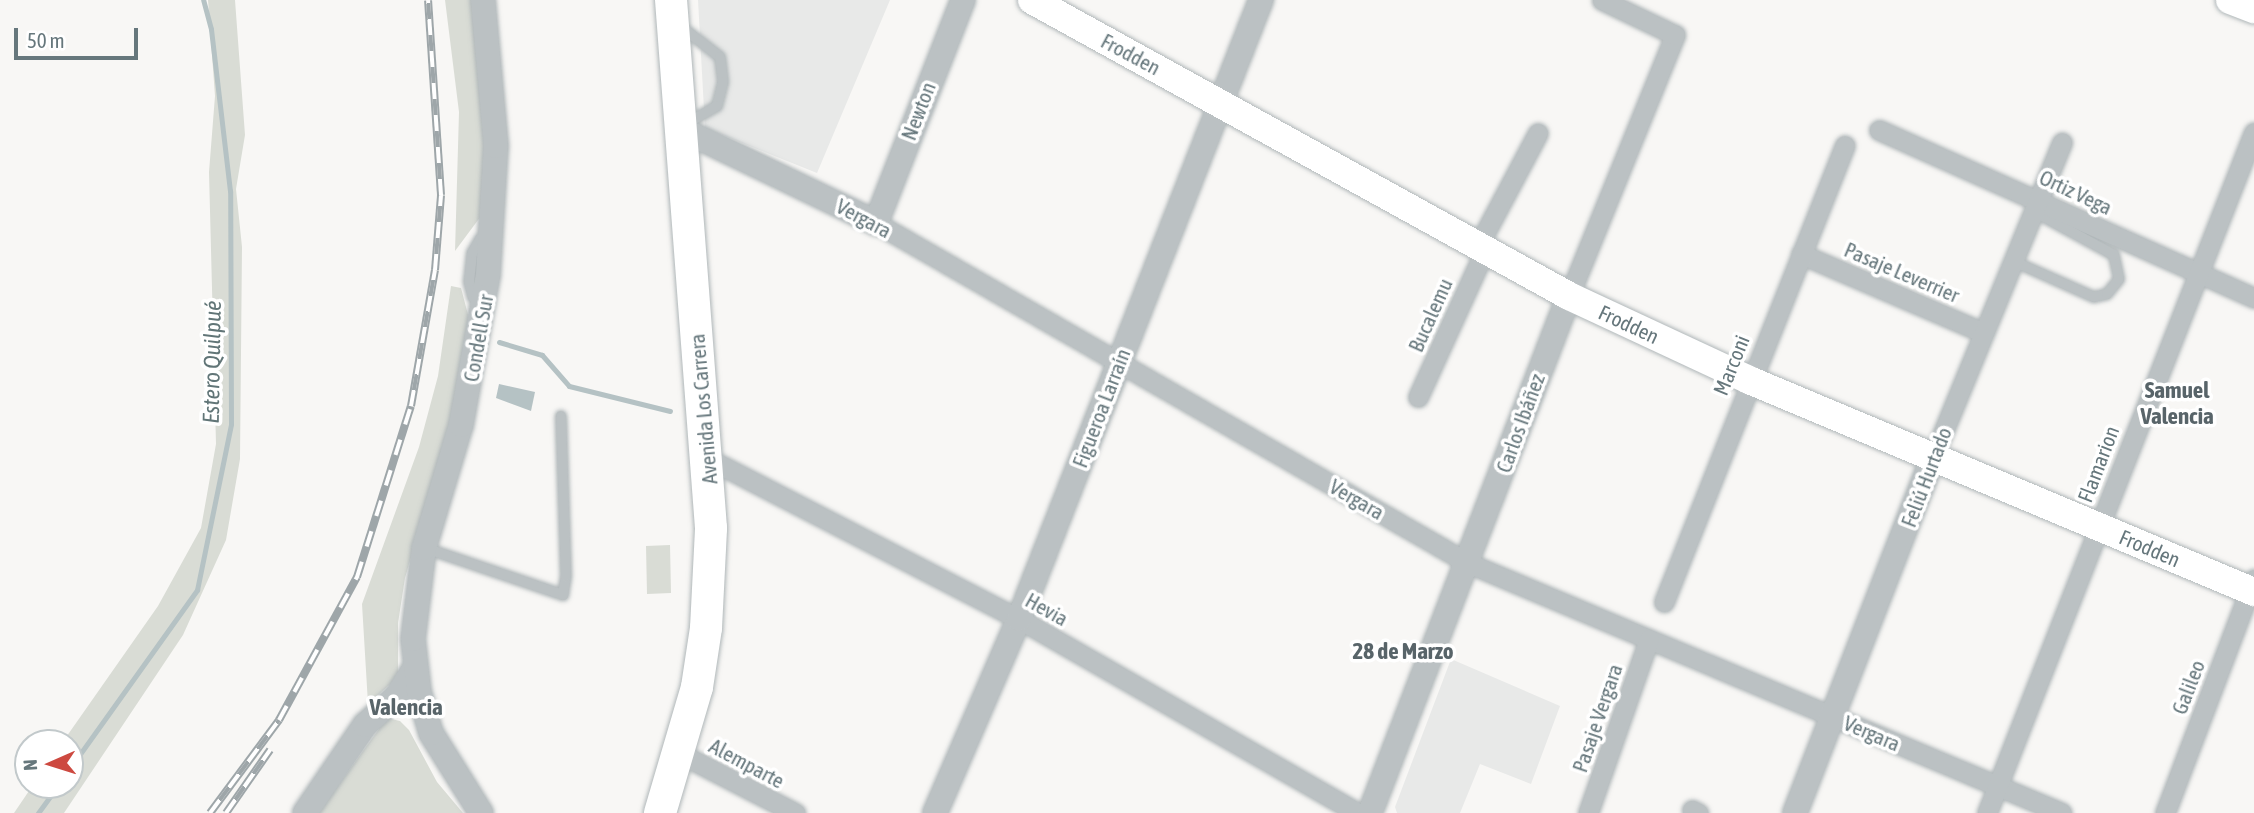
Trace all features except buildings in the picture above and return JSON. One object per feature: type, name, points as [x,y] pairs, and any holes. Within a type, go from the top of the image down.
[{"type":"main road","name":"Frodden","points":[[1032,0],[1221,102],[1480,250],[1569,296],[1749,380],[2098,526],[2252,587]]},
{"type":"main road","points":[[2230,0],[2254,9]]},
{"type":"main road","name":"Avenida Los Carrera","points":[[660,813],[679,753],[706,628],[711,527],[671,10]]},
{"type":"street","name":"Condell Sur","points":[[431,733],[414,669],[413,612],[424,548],[461,425],[484,301],[492,238],[496,146],[483,0]]},
{"type":"street","name":"Newton","points":[[876,223],[962,0]]},
{"type":"street","name":"Figueroa Larraín","points":[[935,813],[1019,620],[1261,0]]},
{"type":"street","name":"Carlos Ibáñez","points":[[1370,813],[1569,296],[1675,35],[1602,0]]},
{"type":"street","name":"Vergara","points":[[679,128],[876,223],[1468,563],[2062,813]]},
{"type":"street","name":"Ortiz Vega","points":[[1879,130],[2035,205],[2254,298]]},
{"type":"street","name":"Flamarion","points":[[1987,813],[2196,274],[2254,132]]},
{"type":"street","name":"Bucalemu","points":[[1418,397],[1480,250],[1538,133]]},
{"type":"street","name":"Feliú Hurtado","points":[[1795,813],[1835,717],[1933,457],[2062,142]]},
{"type":"street","name":"Marconi","points":[[1664,602],[1749,380],[1845,146]]},
{"type":"street","name":"Pasaje Leverrier","points":[[1801,254],[1984,333]]},
{"type":"street","name":"Hevia","points":[[707,458],[1019,620],[1358,813]]},
{"type":"street","name":"Galileo","points":[[2165,813],[2252,587]]},
{"type":"street","name":"Pasaje Vergara","points":[[1588,813],[1648,639]]},
{"type":"street","points":[[305,813],[365,725],[385,708],[414,669]]},
{"type":"street","points":[[385,708],[406,711],[431,733],[481,813]]},
{"type":"street","name":"Alemparte","points":[[679,753],[794,813]]},
{"type":"lane","points":[[671,10],[720,57],[723,82],[717,106],[679,128]]},
{"type":"lane","points":[[2012,261],[2094,297],[2107,294],[2119,279],[2114,254],[2035,205]]},
{"type":"lane","points":[[424,548],[563,594],[566,576],[561,416]]},
{"type":"shaded area","points":[[208,0],[235,0],[245,135],[236,189],[242,247],[240,459],[226,540],[183,635],[84,783],[84,729],[72,729],[158,606],[201,528],[216,444],[209,172],[215,96]]},
{"type":"shaded area","points":[[445,0],[476,0],[481,29],[487,208],[455,251],[459,112]]},
{"type":"shaded area","points":[[698,0],[890,0],[817,173],[705,128]]},
{"type":"shaded area","points":[[451,286],[461,288],[471,326],[466,366],[405,578],[398,623],[398,677],[368,704],[362,604],[419,447],[438,376]]},
{"type":"shaded area","points":[[499,384],[535,392],[531,411],[496,398]]},
{"type":"shaded area","points":[[670,545],[671,593],[647,594],[646,546]]},
{"type":"shaded area","points":[[1451,659],[1560,706],[1531,784],[1480,764],[1460,813],[1397,813],[1395,807]]},
{"type":"shaded area","points":[[387,718],[400,721],[409,730],[437,782],[463,813],[318,813]]},
{"type":"shaded area","points":[[24,799],[73,799],[64,813],[14,813]]},
{"type":"waterway","name":"Estero Quilpué","points":[[84,748],[197,590],[231,424],[230,191],[211,29],[203,0]]},
{"type":"waterway","points":[[499,342],[542,355],[569,386],[670,411]]},
{"type":"waterway","name":"Estero Quilpué","points":[[38,813],[48,799]]},
{"type":"railway","points":[[210,813],[279,720],[357,577],[411,406],[435,270],[441,195],[428,0]]},
{"type":"railway","points":[[226,813],[270,750]]},
{"type":"district","name":"Samuel Valencia","points":[[2177,403]]},
{"type":"district","name":"28 de Marzo","points":[[1403,651]]},
{"type":"district","name":"Valencia","points":[[406,707]]}]
